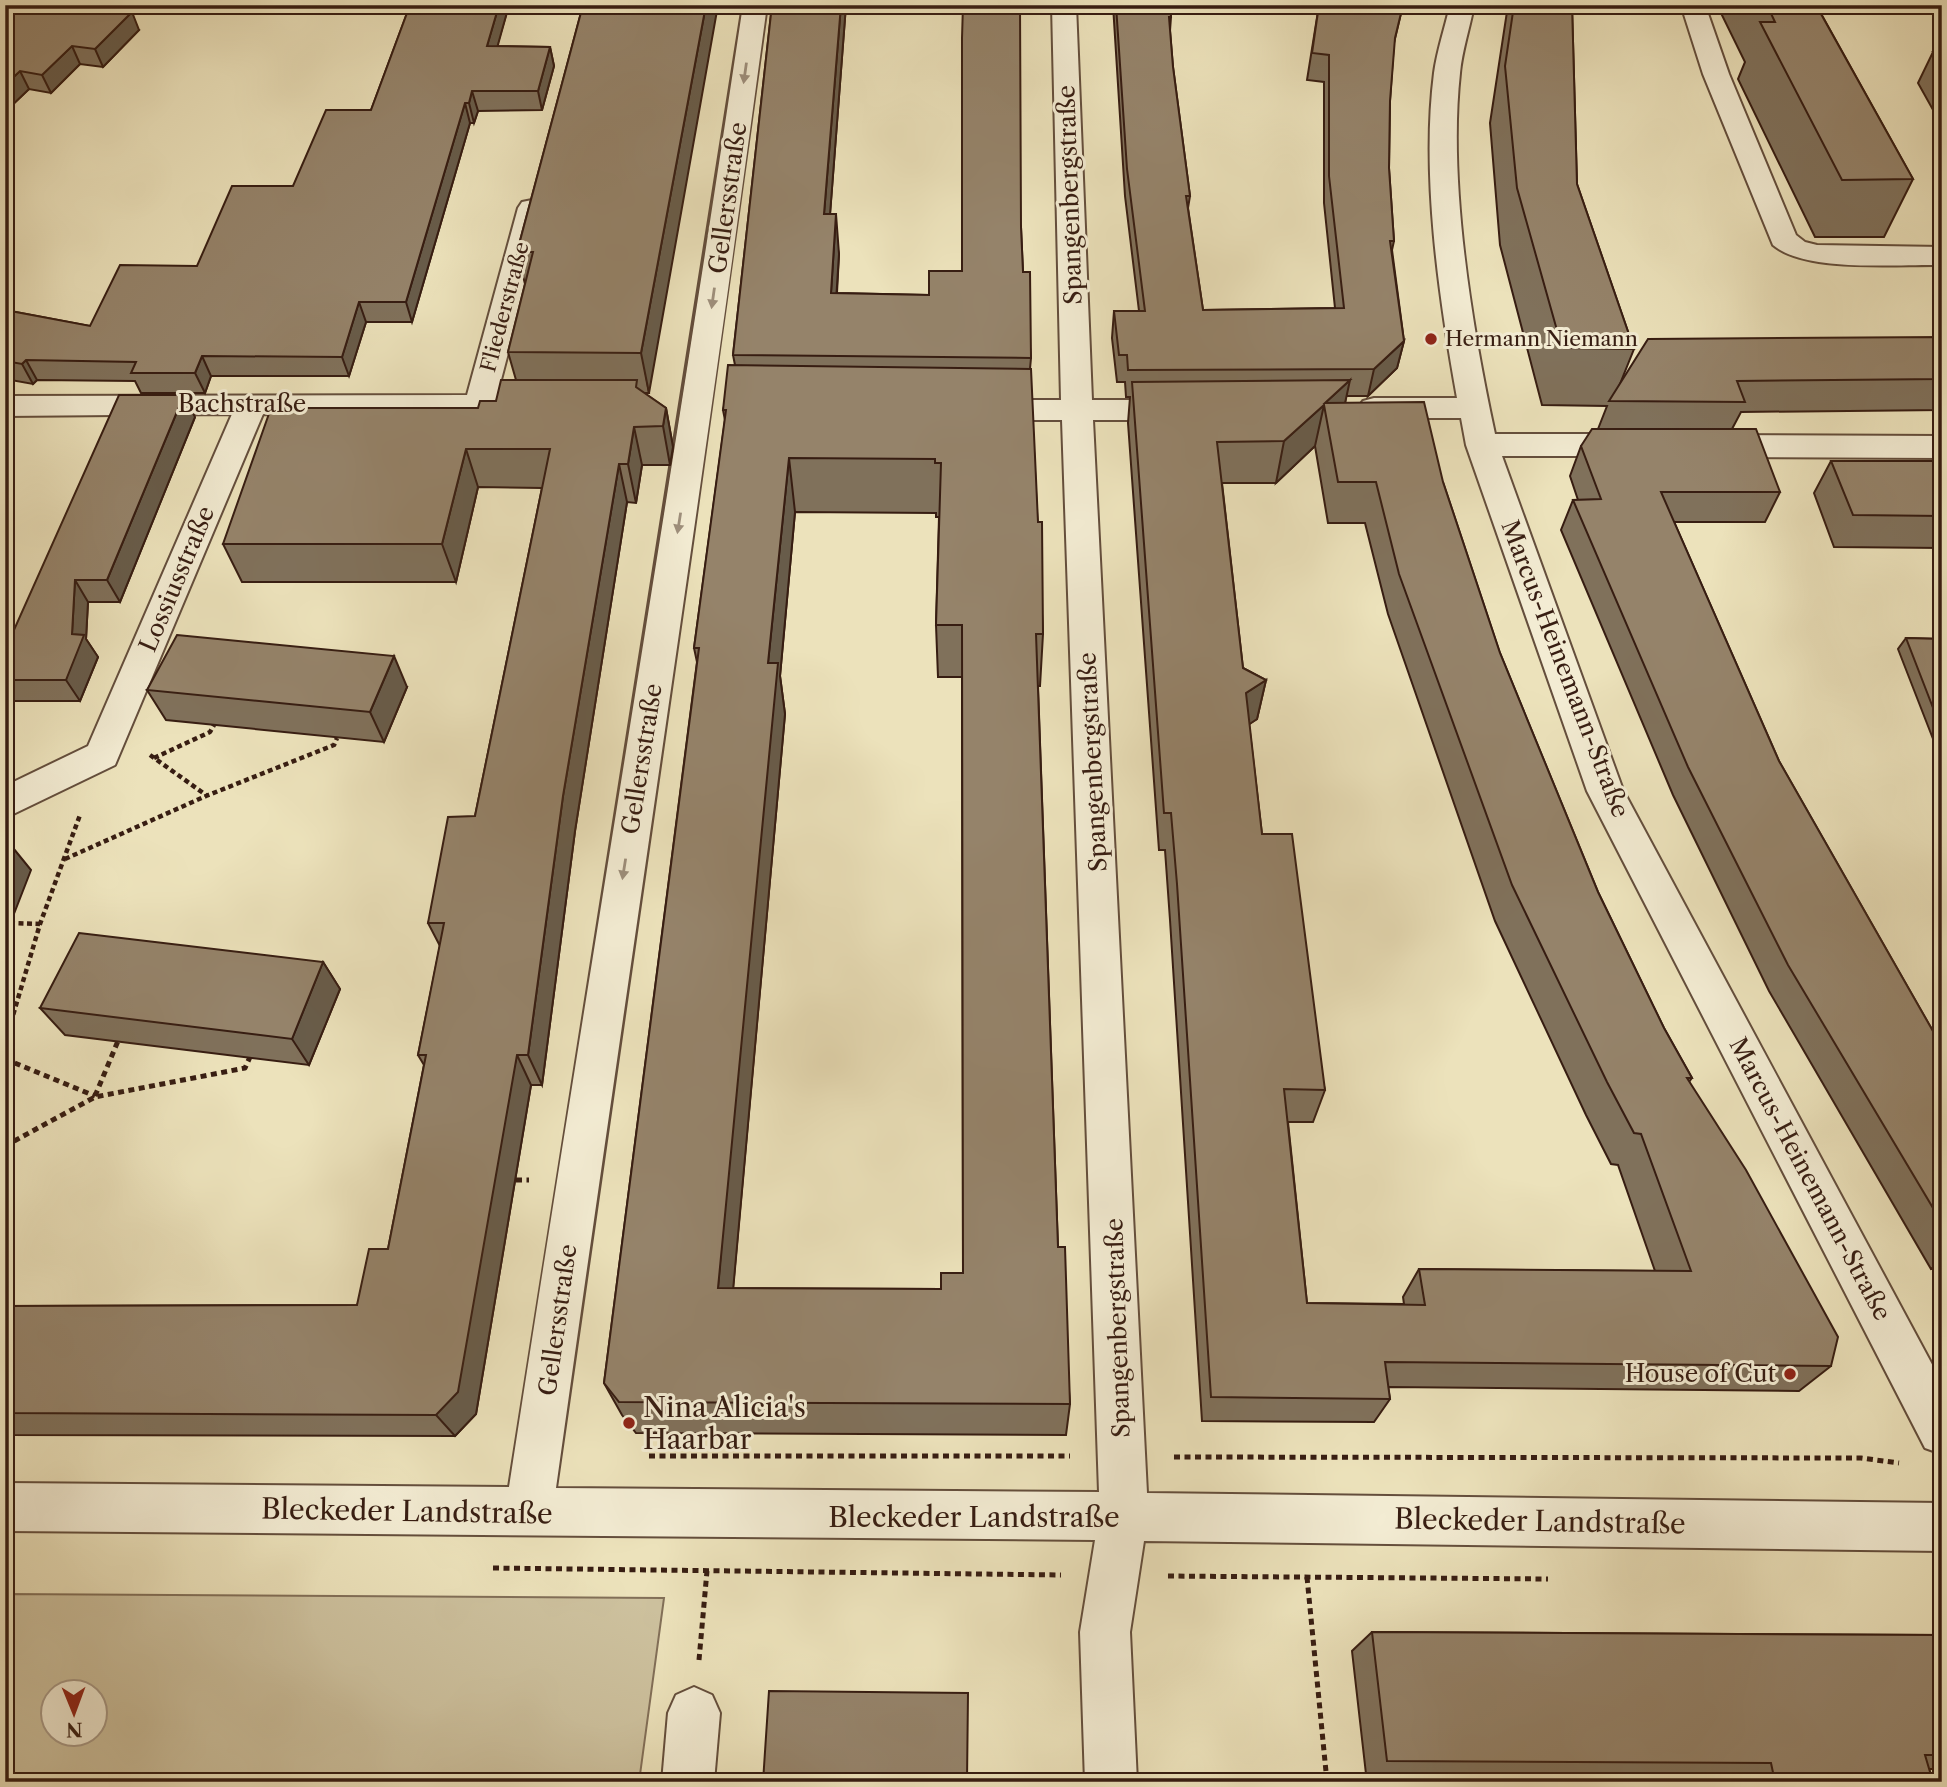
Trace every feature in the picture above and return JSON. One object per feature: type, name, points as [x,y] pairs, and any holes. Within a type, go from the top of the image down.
[{"type":"street","name":"Gellersstraße","points":[[529,1513],[619,899],[698,409],[755,5]]},
{"type":"street","name":"Spangenbergstraße","points":[[1064,5],[1077,411],[1123,1457],[1123,1518],[1105,1632],[1111,1782]]},
{"type":"street","name":"Marcus-Heinemann-Straße","points":[[1462,5],[1446,82],[1449,233],[1474,408],[1482,445],[1605,791],[1942,1431]]},
{"type":"street","points":[[1693,5],[1716,74],[1783,239],[1795,249],[1817,254],[1942,256]]},
{"type":"street","name":"Fliederstraße","points":[[479,406],[539,179]]},
{"type":"street","name":"Lossiusstraße","points":[[107,743],[252,404]]},
{"type":"street","name":"Bachstraße","points":[[5,406],[555,406]]},
{"type":"street","points":[[1351,408],[1474,408]]},
{"type":"street","points":[[955,410],[1216,410]]},
{"type":"street","points":[[1482,445],[1942,447]]},
{"type":"street","points":[[5,803],[107,743]]},
{"type":"street","name":"Bleckeder Landstraße","points":[[5,1507],[1554,1520],[1942,1527]]},
{"type":"street","points":[[688,1782],[694,1713]]},
{"type":"path","points":[[154,758],[210,732],[214,725]]},
{"type":"path","points":[[63,859],[206,796],[334,745],[337,738]]},
{"type":"path","points":[[6,1040],[40,924],[107,743],[154,758],[206,796]]},
{"type":"path","points":[[10,923],[40,924]]},
{"type":"path","points":[[95,1097],[118,1041]]},
{"type":"path","points":[[5,1146],[95,1097],[245,1068],[250,1057]]},
{"type":"path","points":[[5,1059],[95,1097]]},
{"type":"path","points":[[635,1456],[1861,1458],[1901,1464]]},
{"type":"path","points":[[694,1713],[712,1515]]},
{"type":"path","points":[[485,1567],[1556,1579]]},
{"type":"path","points":[[1307,1577],[1327,1782]]},
{"type":"shaded area","points":[[5,1594],[664,1598],[639,1782],[5,1782]]},
{"type":"building","points":[[5,5],[83,5],[132,12],[95,49],[72,46],[42,75],[20,71],[5,85]]},
{"type":"building","points":[[410,5],[499,5],[487,46],[550,47],[538,91],[472,91],[469,103],[465,103],[406,302],[359,302],[342,357],[202,356],[195,373],[131,373],[136,362],[26,360],[22,364],[5,361],[5,310],[90,326],[120,265],[197,266],[232,186],[293,186],[326,110],[371,110]]},
{"type":"building","points":[[583,5],[706,5],[641,353],[508,352],[533,252],[517,252]]},
{"type":"building","points":[[772,5],[841,5],[824,214],[836,214],[831,293],[929,295],[929,271],[962,271],[963,5],[1020,5],[1021,227],[1023,272],[1030,272],[1031,358],[733,355]]},
{"type":"building","points":[[1116,5],[1170,5],[1173,67],[1190,196],[1186,196],[1203,310],[1344,308],[1329,176],[1329,55],[1312,53],[1319,5],[1403,5],[1395,38],[1389,168],[1394,241],[1390,241],[1404,341],[1374,369],[1128,370],[1127,355],[1119,355],[1114,311],[1145,311],[1127,169]]},
{"type":"building","points":[[1514,5],[1572,5],[1577,184],[1634,349],[1562,348],[1517,188],[1505,66]]},
{"type":"building","points":[[1767,5],[1816,5],[1913,179],[1842,180],[1760,22],[1775,22]]},
{"type":"building","points":[[1933,52],[1942,52],[1942,67]]},
{"type":"building","points":[[1942,337],[1942,379],[1737,381],[1745,402],[1609,401],[1648,339]]},
{"type":"building","points":[[728,365],[1031,369],[1038,522],[1042,522],[1043,634],[1036,634],[1058,1247],[1065,1247],[1070,1404],[619,1402],[604,1383],[699,648],[694,648],[726,410],[723,410]],"holes":[[[789,458],[935,459],[935,463],[941,463],[936,625],[962,625],[963,1273],[941,1273],[941,1289],[718,1288],[778,663],[768,663]]]},
{"type":"building","points":[[501,380],[637,380],[636,387],[666,408],[663,426],[634,427],[628,464],[619,464],[563,796],[528,1055],[517,1055],[458,1392],[436,1415],[5,1413],[5,1306],[357,1305],[369,1249],[388,1249],[426,1055],[418,1055],[444,923],[428,923],[448,817],[475,816],[550,449],[466,449],[442,544],[223,544],[271,408],[478,408],[480,401],[496,401]]},
{"type":"building","points":[[1350,380],[1325,403],[1424,402],[1443,482],[1500,653],[1598,892],[1664,1028],[1692,1078],[1687,1078],[1746,1170],[1838,1337],[1831,1366],[1385,1362],[1390,1399],[1211,1397],[1177,884],[1171,813],[1164,813],[1132,382]],"holes":[[[1324,405],[1338,482],[1376,482],[1399,574],[1512,885],[1607,1082],[1634,1133],[1641,1134],[1691,1271],[1419,1269],[1425,1305],[1307,1303],[1284,1089],[1325,1090],[1292,834],[1262,834],[1246,693],[1266,680],[1243,668],[1217,442],[1284,441]]]},
{"type":"building","points":[[119,395],[184,395],[107,580],[75,580],[72,634],[84,635],[66,680],[5,680],[5,650]]},
{"type":"building","points":[[1592,429],[1756,429],[1780,492],[1661,492],[1779,761],[1942,1047],[1942,1223],[1788,965],[1688,767],[1573,500],[1601,499],[1581,446]]},
{"type":"building","points":[[1831,461],[1942,461],[1942,516],[1853,515]]},
{"type":"building","points":[[177,635],[394,656],[370,712],[147,690]]},
{"type":"building","points":[[1906,638],[1942,639],[1942,731]]},
{"type":"building","points":[[79,933],[323,962],[292,1039],[40,1008]]},
{"type":"building","points":[[1372,1632],[1942,1635],[1942,1755],[1925,1755],[1933,1782],[1775,1782],[1771,1763],[1387,1761]]},
{"type":"building","points":[[769,1691],[968,1693],[967,1782],[763,1782]]},
{"type":"building","points":[[377,1777],[376,1782],[271,1782],[272,1778]]},
{"type":"place","name":"Hermann Niemann","points":[[1431,339]]},
{"type":"place","name":"House of Cut","points":[[1790,1374]]},
{"type":"place","name":"Nina Alicia's Haarbar","points":[[629,1423]]}]
